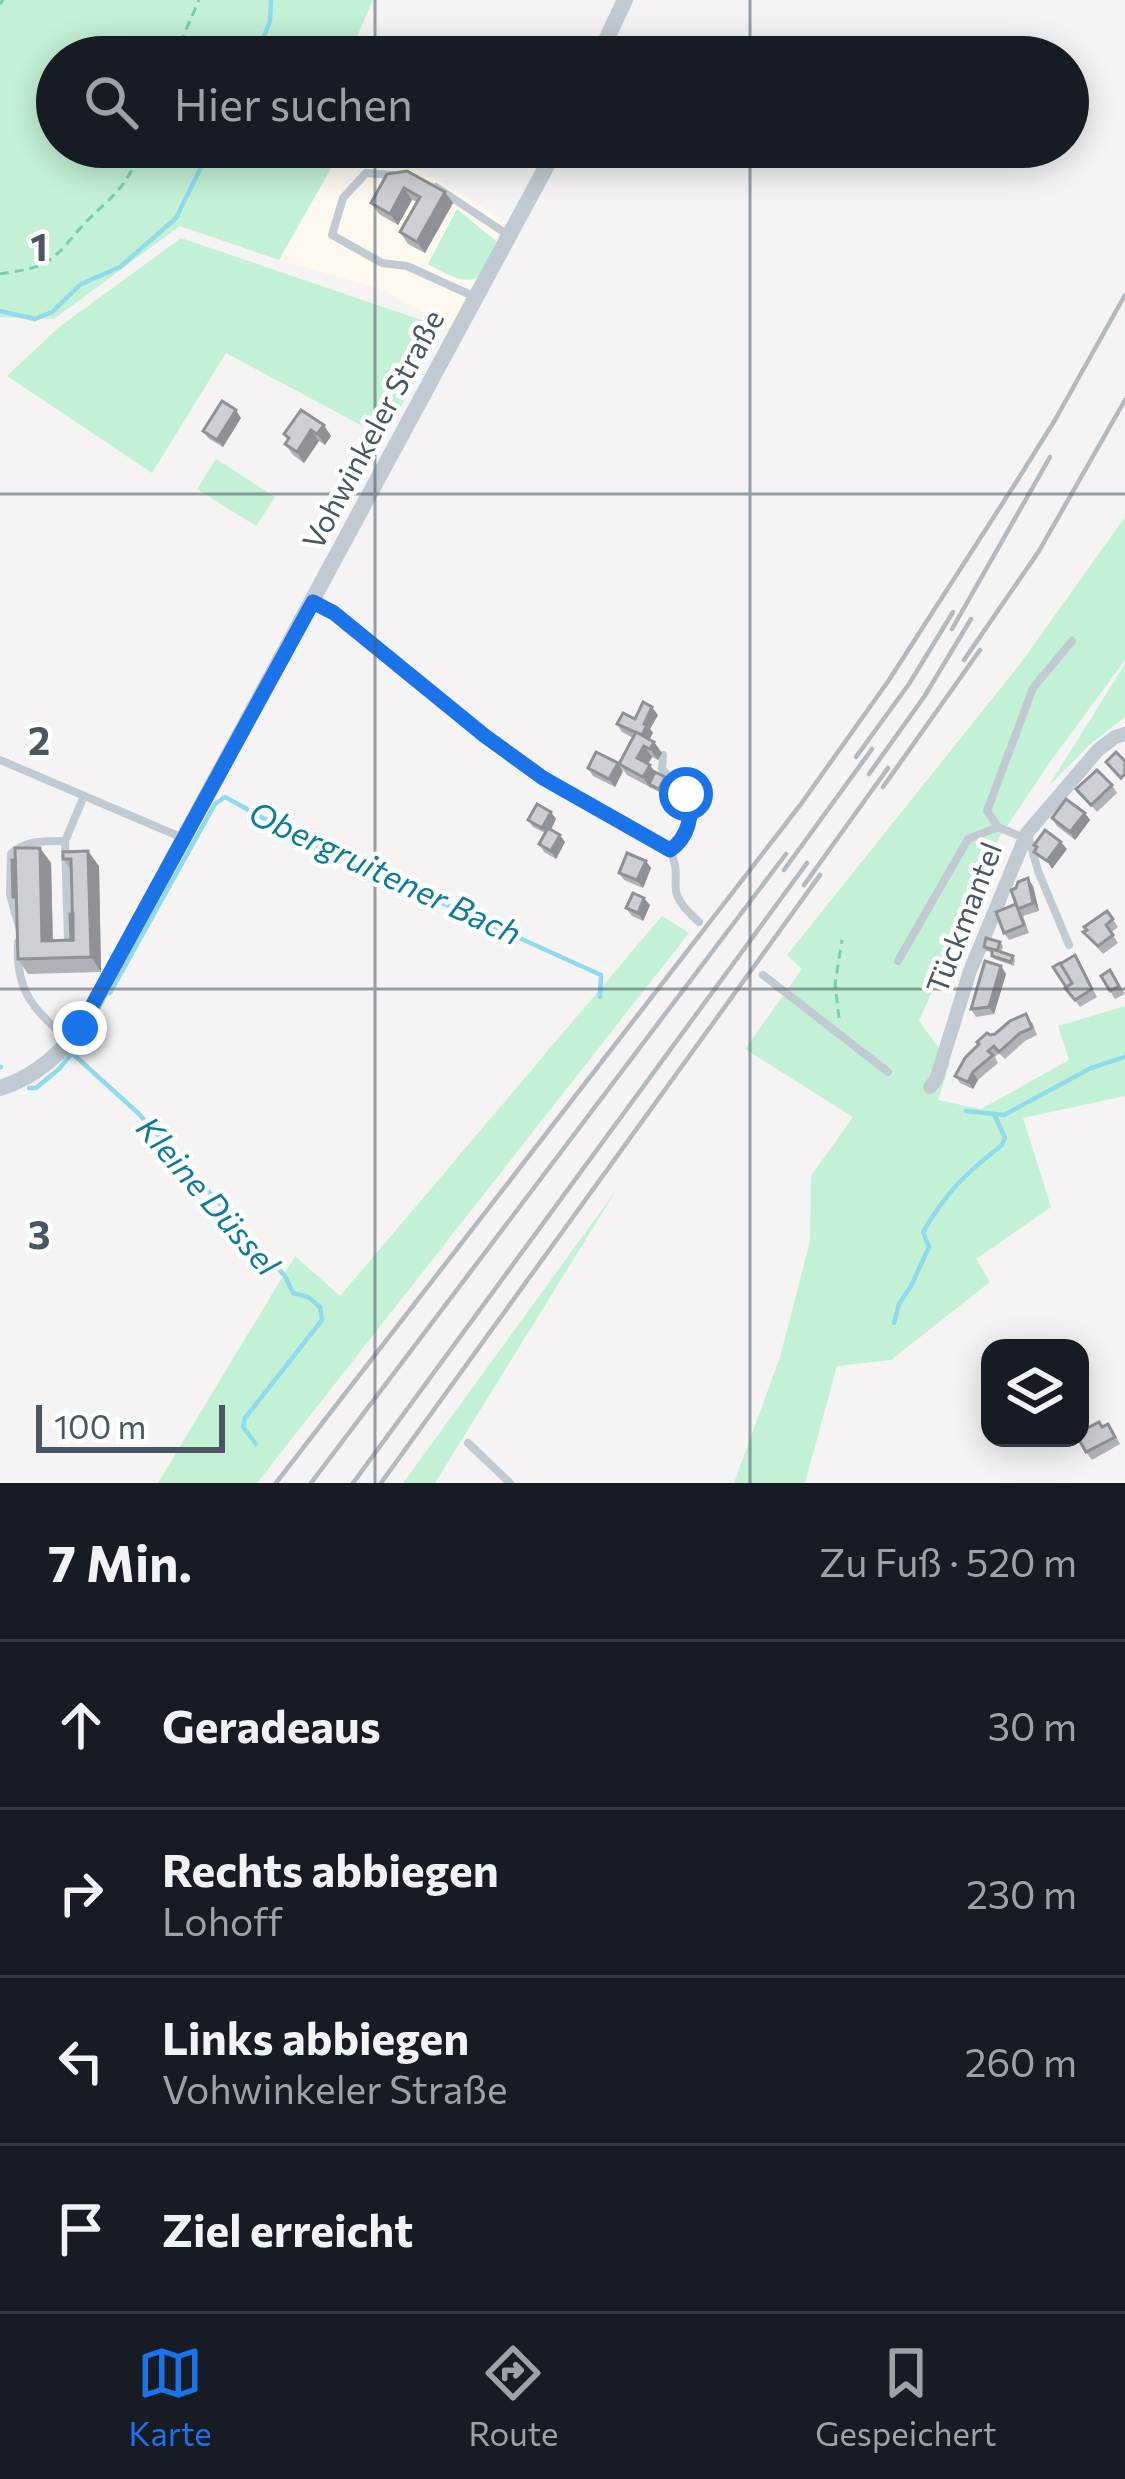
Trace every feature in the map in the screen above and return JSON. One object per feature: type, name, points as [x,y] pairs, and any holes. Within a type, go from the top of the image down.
[{"type":"street","points":[[608,36],[625,0]]},
{"type":"street","name":"Vohwinkeler Straße","points":[[0,1088],[40,1068],[86,1019],[546,168]]},
{"type":"street","name":"Tückmantel","points":[[924,1088],[936,1081],[970,971],[1026,836],[1098,750],[1125,734]]},
{"type":"lane","points":[[406,176],[366,173],[343,198],[332,235],[382,263],[407,266],[475,297]]},
{"type":"lane","points":[[432,185],[509,236]]},
{"type":"lane","points":[[313,602],[334,613],[543,778],[670,850],[676,863],[673,888],[681,907],[699,922]]},
{"type":"lane","points":[[1069,945],[1026,836],[998,827],[987,811],[1033,688],[1072,641]]},
{"type":"lane","points":[[663,755],[662,769],[691,806],[681,843],[670,850]]},
{"type":"lane","points":[[0,760],[185,839]]},
{"type":"lane","points":[[68,941],[65,841],[84,796]]},
{"type":"lane","points":[[898,961],[968,839],[998,827]]},
{"type":"lane","points":[[65,841],[20,846],[8,863],[25,992],[32,1006],[70,1040]]},
{"type":"lane","points":[[763,976],[888,1072]]},
{"type":"lane","points":[[468,1443],[510,1483]]},
{"type":"path","points":[[183,36],[199,0]]},
{"type":"path","points":[[0,274],[46,262],[117,194],[134,168]]},
{"type":"path","points":[[842,940],[835,984],[842,1038]]},
{"type":"shaded area","points":[[331,168],[416,168],[505,221],[451,331],[385,290],[279,260]]},
{"type":"green space","points":[[0,0],[373,0],[357,36],[36,36],[36,168],[331,168],[279,260],[180,226],[54,319],[0,317]]},
{"type":"green space","points":[[457,209],[496,241],[486,269],[471,280],[428,264]]},
{"type":"green space","points":[[181,238],[442,327],[385,438],[226,353],[152,473],[7,376],[58,328]]},
{"type":"green space","points":[[216,459],[275,497],[256,526],[197,489]]},
{"type":"green space","points":[[1125,517],[1125,660],[999,838],[919,1021],[950,1063],[938,1100],[981,1109],[1069,1060],[1058,1026],[1125,1006],[1125,1096],[1023,1118],[1051,1207],[976,1259],[990,1282],[891,1360],[837,1366],[805,1483],[734,1483],[780,1357],[810,1241],[811,1176],[853,1117],[745,1049],[802,969],[787,955],[1020,664]]},
{"type":"green space","points":[[1125,664],[1125,717],[1048,787]]},
{"type":"green space","points":[[662,916],[689,933],[257,1483],[158,1483],[295,1256],[340,1296]]},
{"type":"green space","points":[[617,1189],[435,1483],[403,1483]]},
{"type":"building","points":[[407,171],[445,192],[417,242],[400,232],[420,197],[404,188],[390,214],[371,203],[387,174]]},
{"type":"building","points":[[222,401],[236,410],[217,440],[203,431]]},
{"type":"building","points":[[301,410],[324,425],[317,434],[311,430],[297,452],[285,444],[289,438],[284,434]]},
{"type":"building","points":[[643,702],[652,707],[642,735],[617,724],[623,713],[635,719]]},
{"type":"building","points":[[636,732],[654,742],[650,749],[644,746],[637,758],[650,765],[643,777],[619,764]]},
{"type":"building","points":[[596,752],[618,763],[609,779],[588,768]]},
{"type":"building","points":[[1116,752],[1125,761],[1121,778],[1106,762]]},
{"type":"building","points":[[1097,770],[1112,785],[1091,805],[1076,789]]},
{"type":"building","points":[[655,772],[665,777],[659,789],[649,784]]},
{"type":"building","points":[[1066,799],[1085,813],[1070,832],[1052,818]]},
{"type":"building","points":[[537,804],[551,812],[542,828],[528,820]]},
{"type":"building","points":[[548,828],[560,835],[551,851],[539,844]]},
{"type":"building","points":[[1045,830],[1061,842],[1047,861],[1034,852]]},
{"type":"building","points":[[15,848],[40,848],[42,941],[73,940],[71,859],[63,859],[63,852],[88,851],[91,957],[18,959]]},
{"type":"building","points":[[627,853],[646,861],[637,880],[619,873]]},
{"type":"building","points":[[15,860],[16,897],[13,897]]},
{"type":"building","points":[[1028,878],[1033,903],[1018,909],[1011,890]]},
{"type":"building","points":[[633,893],[644,898],[638,913],[626,908]]},
{"type":"building","points":[[1016,904],[1024,925],[1004,933],[996,912]]},
{"type":"building","points":[[1107,911],[1113,919],[1106,925],[1113,935],[1098,946],[1083,932],[1084,927]]},
{"type":"building","points":[[986,938],[1000,942],[997,951],[984,947]]},
{"type":"building","points":[[992,949],[1013,956],[1011,962],[992,956]]},
{"type":"building","points":[[1075,955],[1092,989],[1075,1000],[1065,988],[1072,983],[1060,964]]},
{"type":"building","points":[[985,961],[1001,966],[989,1007],[971,1009]]},
{"type":"building","points":[[1060,963],[1072,983],[1066,987],[1053,967]]},
{"type":"building","points":[[1110,970],[1119,986],[1110,991],[1101,976]]},
{"type":"building","points":[[1026,1014],[1032,1028],[999,1052],[994,1046],[988,1051],[993,1055],[968,1082],[955,1076],[987,1033],[995,1034]]},
{"type":"building","points":[[1108,1424],[1115,1437],[1086,1452],[1089,1427]]},
{"type":"waterway","points":[[264,36],[271,0]]},
{"type":"waterway","points":[[0,311],[35,319],[52,312],[81,284],[120,267],[176,218],[201,168]]},
{"type":"waterway","name":"Obergruitener Bach","points":[[110,993],[215,804],[225,797],[303,840],[601,975],[600,997]]},
{"type":"waterway","name":"Obergruitener Bach","points":[[72,1053],[82,1038]]},
{"type":"waterway","name":"Kleine Düssel","points":[[29,1088],[36,1088],[72,1053],[138,1113],[285,1276],[293,1293],[320,1307],[322,1320],[245,1418],[243,1427],[256,1444]]},
{"type":"waterway","name":"Obergruitener Bach","points":[[966,1111],[1004,1115],[1091,1068],[1125,1057]]},
{"type":"waterway","points":[[894,1323],[929,1247],[923,1232],[958,1184],[1002,1145],[1005,1138],[994,1114]]},
{"type":"railway","points":[[276,1483],[801,804],[889,680],[1015,484],[1125,295]]},
{"type":"railway","points":[[964,660],[1039,551],[1125,400]]},
{"type":"railway","points":[[952,629],[1050,457]]},
{"type":"railway","points":[[856,757],[953,612]]},
{"type":"railway","points":[[869,774],[924,697],[971,619]]},
{"type":"railway","points":[[883,787],[980,650]]},
{"type":"railway","points":[[784,870],[872,749]]},
{"type":"railway","points":[[804,885],[888,768]]},
{"type":"railway","points":[[311,1483],[786,854]]},
{"type":"railway","points":[[353,1483],[807,863]]},
{"type":"railway","points":[[381,1483],[820,875]]},
{"type":"route","points":[[80,1028],[313,602],[334,613],[543,778],[670,850],[681,843],[690,818],[686,794]]}]
